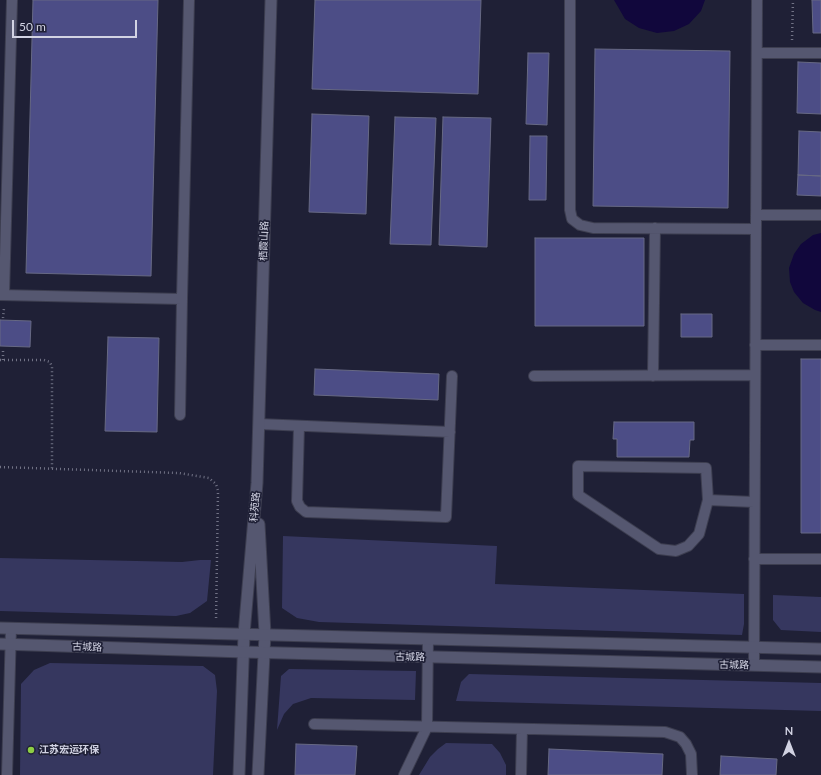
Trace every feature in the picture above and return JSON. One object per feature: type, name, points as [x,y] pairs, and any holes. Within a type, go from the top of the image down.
[{"type":"main road","name":"栖霞山路","points":[[257,482],[271,0]]},
{"type":"main road","name":"科苑路","points":[[240,775],[244,634],[257,482]]},
{"type":"main road","name":"科苑路","points":[[257,482],[265,634],[258,775]]},
{"type":"main road","name":"古城路","points":[[5,628],[821,649]]},
{"type":"main road","name":"古城路","points":[[5,644],[264,653],[821,667]]},
{"type":"lane","points":[[12,0],[2,295],[182,299]]},
{"type":"lane","points":[[180,415],[189,0]]},
{"type":"lane","points":[[570,0],[570,210],[572,219],[580,225],[593,228],[756,229]]},
{"type":"lane","points":[[754,665],[757,0]]},
{"type":"lane","points":[[756,53],[821,53]]},
{"type":"lane","points":[[756,215],[821,215]]},
{"type":"lane","points":[[654,376],[655,228]]},
{"type":"lane","points":[[755,345],[821,345]]},
{"type":"lane","points":[[299,426],[297,501],[300,507],[306,512],[446,517],[452,376]]},
{"type":"lane","points":[[534,376],[755,376]]},
{"type":"lane","points":[[258,424],[450,432]]},
{"type":"lane","points":[[578,466],[706,468],[708,500],[699,534],[688,546],[676,551],[659,550],[578,495],[578,466]]},
{"type":"lane","points":[[708,500],[754,502]]},
{"type":"lane","points":[[754,559],[821,559]]},
{"type":"lane","points":[[5,628],[7,775]]},
{"type":"lane","points":[[404,775],[427,727],[428,638]]},
{"type":"lane","points":[[314,724],[666,732],[680,737],[686,744],[691,754],[692,775]]},
{"type":"lane","points":[[521,775],[522,729]]},
{"type":"path","points":[[792,53],[793,0]]},
{"type":"path","points":[[3,348],[1,360],[44,360],[50,362],[52,367],[52,469]]},
{"type":"path","points":[[0,467],[179,473],[209,478],[216,484],[218,491],[216,633]]},
{"type":"shaded area","points":[[614,0],[705,0],[701,11],[689,24],[674,31],[657,33],[639,28],[625,19]]},
{"type":"shaded area","points":[[821,233],[821,312],[803,303],[794,292],[790,282],[789,268],[794,254],[801,244],[813,235]]},
{"type":"shaded area","points":[[283,536],[497,546],[495,584],[744,594],[744,624],[742,635],[319,622],[297,618],[282,608]]},
{"type":"shaded area","points":[[0,558],[182,562],[211,560],[207,601],[190,613],[176,616],[0,611]]},
{"type":"shaded area","points":[[773,595],[821,597],[821,632],[781,630],[773,620]]},
{"type":"shaded area","points":[[50,663],[203,666],[215,675],[217,691],[213,775],[20,775],[21,684],[34,670]]},
{"type":"shaded area","points":[[289,669],[416,671],[415,700],[311,698],[293,704],[284,714],[277,730],[281,676]]},
{"type":"shaded area","points":[[469,674],[821,683],[821,711],[456,701],[461,682]]},
{"type":"shaded area","points":[[446,743],[492,744],[500,753],[506,765],[506,775],[419,775],[430,757]]},
{"type":"building","points":[[33,0],[158,0],[151,276],[26,273]]},
{"type":"building","points":[[315,0],[481,0],[478,94],[312,89]]},
{"type":"building","points":[[812,0],[821,0],[821,33],[813,33]]},
{"type":"building","points":[[595,49],[730,51],[728,208],[593,206]]},
{"type":"building","points":[[528,53],[549,53],[547,125],[526,124]]},
{"type":"building","points":[[798,62],[821,63],[821,114],[797,113]]},
{"type":"building","points":[[312,114],[369,116],[366,214],[309,212]]},
{"type":"building","points":[[395,117],[436,118],[431,245],[390,244]]},
{"type":"building","points":[[443,117],[491,118],[487,247],[439,245]]},
{"type":"building","points":[[799,131],[821,132],[821,176],[798,175]]},
{"type":"building","points":[[530,136],[547,136],[546,200],[529,200]]},
{"type":"building","points":[[798,175],[821,176],[821,196],[797,195]]},
{"type":"building","points":[[535,238],[644,238],[644,326],[535,326]]},
{"type":"building","points":[[681,314],[712,314],[712,337],[681,337]]},
{"type":"building","points":[[0,320],[31,321],[30,347],[0,346]]},
{"type":"building","points":[[108,337],[159,338],[157,432],[105,431]]},
{"type":"building","points":[[801,359],[821,359],[821,533],[801,533]]},
{"type":"building","points":[[315,369],[439,374],[438,400],[314,395]]},
{"type":"building","points":[[614,422],[694,422],[694,440],[690,440],[689,457],[617,457],[617,439],[613,439]]},
{"type":"building","points":[[296,744],[357,746],[355,775],[295,775]]},
{"type":"building","points":[[549,749],[663,754],[662,775],[548,775]]},
{"type":"building","points":[[721,756],[777,759],[776,775],[720,775]]},
{"type":"place","name":"江苏宏运环保","points":[[31,750]]}]
